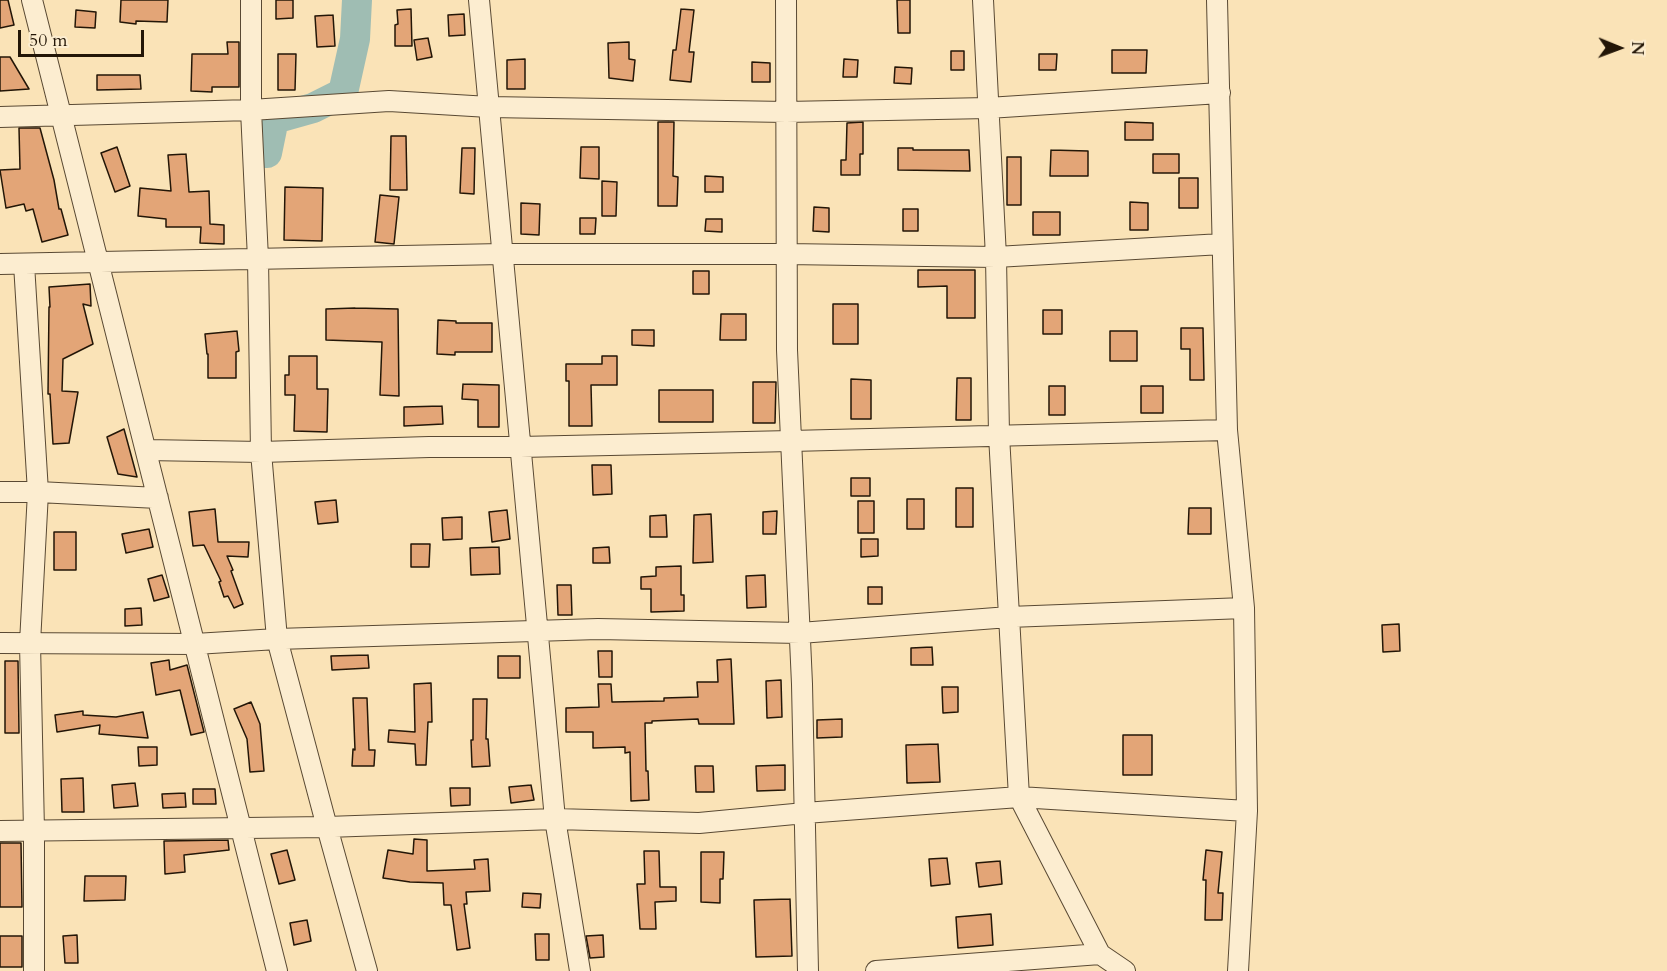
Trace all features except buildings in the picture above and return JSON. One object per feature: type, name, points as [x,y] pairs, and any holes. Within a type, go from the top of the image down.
[{"type":"street","points":[[32,0],[277,971]]},
{"type":"street","points":[[251,0],[251,110],[258,259],[261,452],[277,639],[367,971]]},
{"type":"street","points":[[479,0],[555,819],[580,971]]},
{"type":"street","points":[[786,0],[787,350],[800,633],[808,971]]},
{"type":"street","points":[[983,0],[996,257],[999,435],[1019,797],[1100,954],[1125,971]]},
{"type":"street","points":[[1216,0],[1227,430],[1244,608],[1247,811],[1238,971]]},
{"type":"street","points":[[0,117],[251,110],[389,101],[489,107],[786,112],[988,108],[1220,93]]},
{"type":"street","points":[[0,264],[502,254],[996,257],[1222,244]]},
{"type":"street","points":[[24,264],[38,492],[30,643],[34,971]]},
{"type":"street","points":[[146,450],[261,452],[1227,430]]},
{"type":"street","points":[[0,492],[158,498]]},
{"type":"street","points":[[0,643],[195,644],[277,639],[598,629],[800,633],[1009,617],[1244,608]]},
{"type":"street","points":[[0,831],[327,827],[555,819],[699,823],[1019,797],[1247,811]]},
{"type":"street","points":[[876,971],[1100,954]]},
{"type":"waterway","points":[[267,153],[274,119],[313,108],[343,93],[355,39],[357,0]]}]
